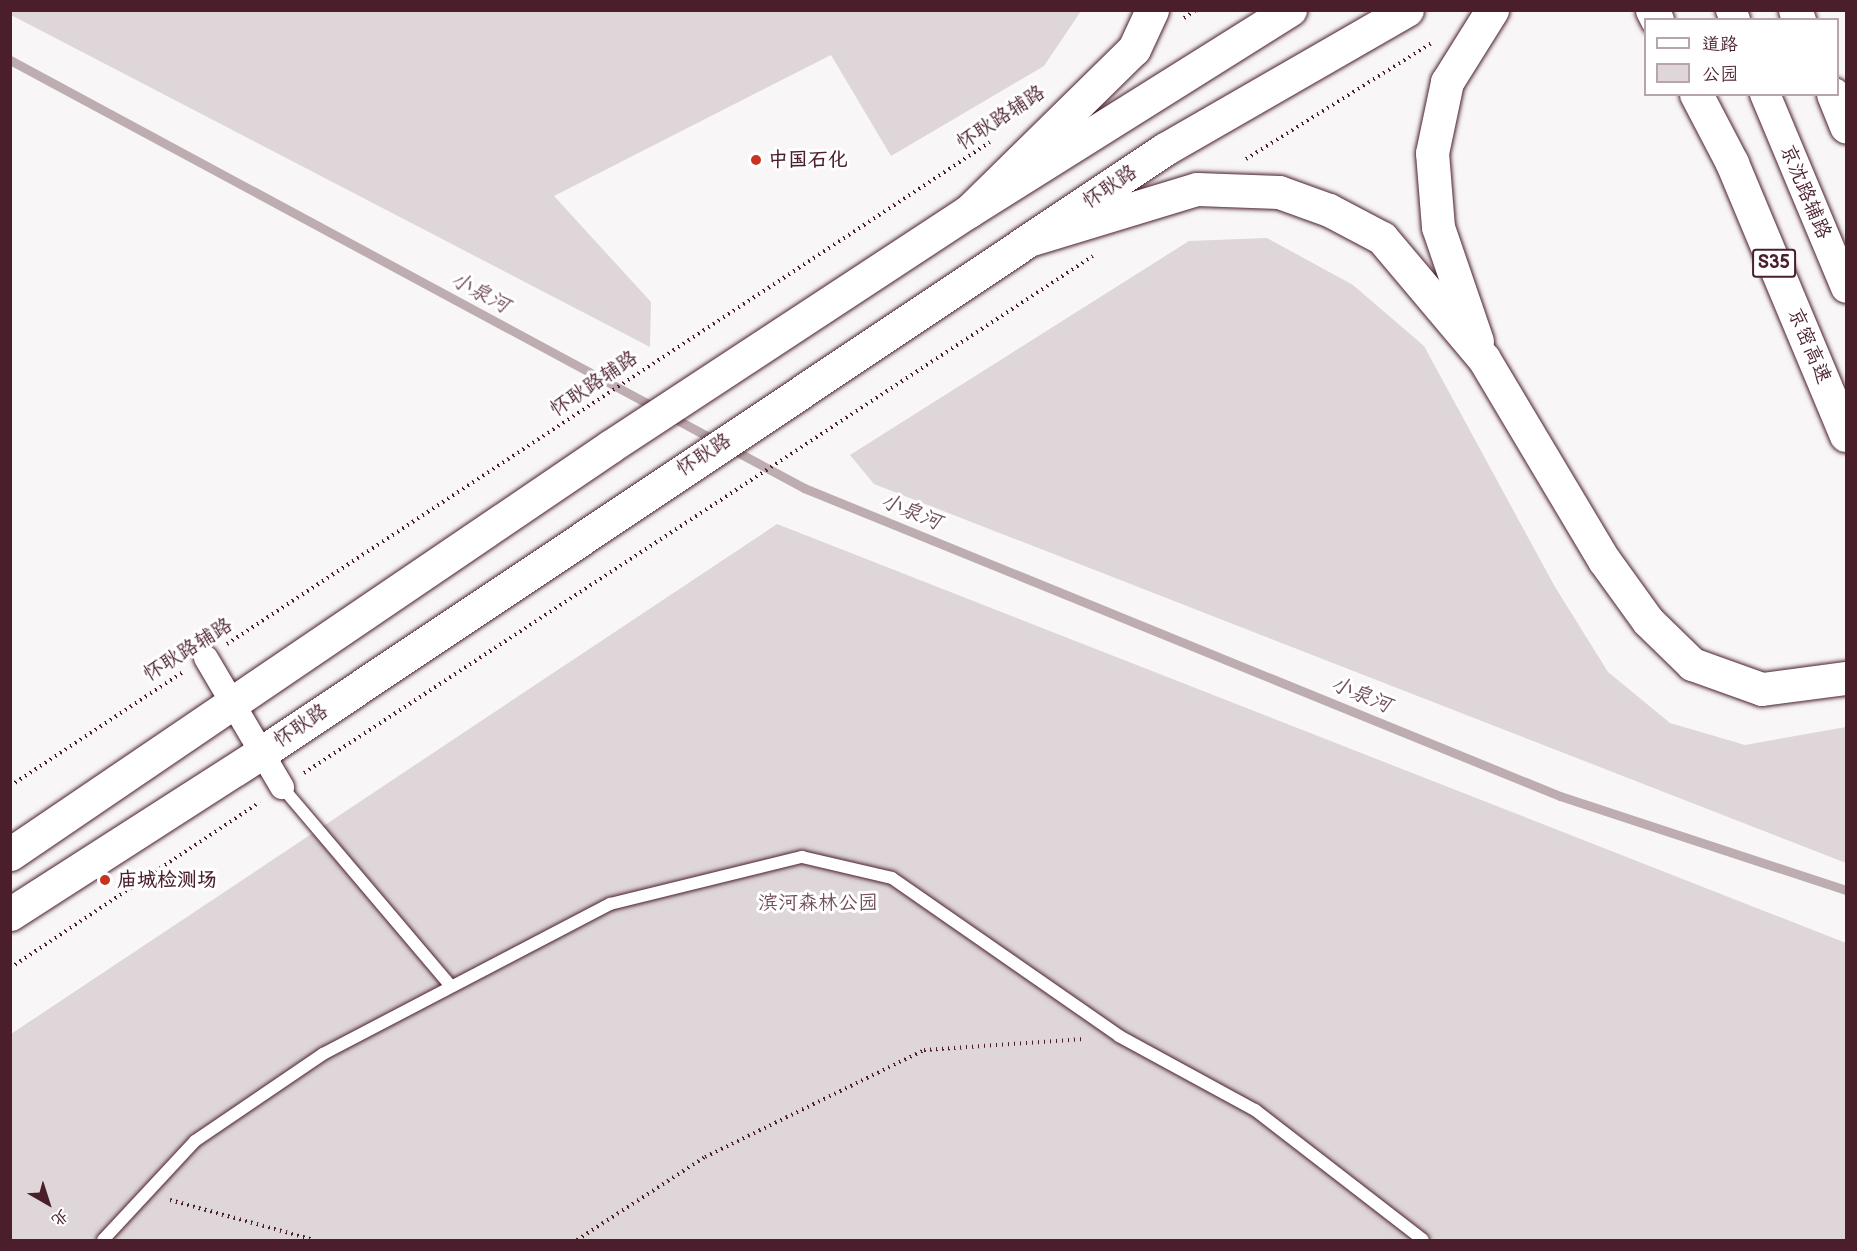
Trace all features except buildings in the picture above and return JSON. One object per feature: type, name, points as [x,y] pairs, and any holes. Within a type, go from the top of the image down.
[{"type":"main road","points":[[10,854],[234,705],[612,446],[969,211],[1290,10]]},
{"type":"main road","name":"怀耿路","points":[[10,914],[261,753],[656,486],[1165,149],[1407,10]]},
{"type":"main road","points":[[1484,359],[1438,227],[1432,153],[1447,82],[1492,10]]},
{"type":"main road","points":[[969,211],[1165,16]]},
{"type":"main road","name":"京密高速","points":[[1697,96],[1732,163],[1846,435]]},
{"type":"main road","points":[[1834,96],[1846,126]]},
{"type":"main road","points":[[1032,239],[1197,189],[1279,192],[1329,210],[1382,238],[1484,359],[1604,560],[1648,621],[1692,664],[1762,689],[1844,677]]},
{"type":"street","name":"京沈路辅路","points":[[1766,96],[1846,288]]},
{"type":"street","points":[[206,658],[282,787]]},
{"type":"lane","points":[[282,787],[450,985]]},
{"type":"lane","points":[[103,1240],[204,1134],[322,1054],[450,985],[610,904],[802,856],[892,878],[1119,1036],[1255,1110],[1424,1240]]},
{"type":"path","points":[[1165,16],[1196,10]]},
{"type":"path","name":"怀耿路辅路","points":[[10,786],[994,140]]},
{"type":"path","points":[[10,968],[814,435]]},
{"type":"path","points":[[577,1240],[705,1157],[924,1050],[1119,1036]]},
{"type":"path","points":[[146,1193],[314,1240]]},
{"type":"green space","points":[[10,11],[1081,11],[1044,66],[891,156],[831,55],[554,196],[651,302],[650,347],[11,15]]},
{"type":"green space","points":[[1267,238],[1353,285],[1424,346],[1555,587],[1608,672],[1670,723],[1745,745],[1846,727],[1846,863],[874,484],[850,455],[1189,241]]},
{"type":"green space","name":"滨河森林公园","points":[[777,524],[1846,943],[1846,1240],[11,1240],[11,1034]]},
{"type":"waterway","name":"小泉河","points":[[10,60],[656,408]]},
{"type":"waterway","name":"小泉河","points":[[670,416],[716,441]]},
{"type":"waterway","name":"小泉河","points":[[728,447],[804,488],[1560,796],[1846,890]]},
{"type":"place","name":"中国石化","points":[[756,160]]},
{"type":"place","name":"庙城检测场","points":[[105,880]]}]
